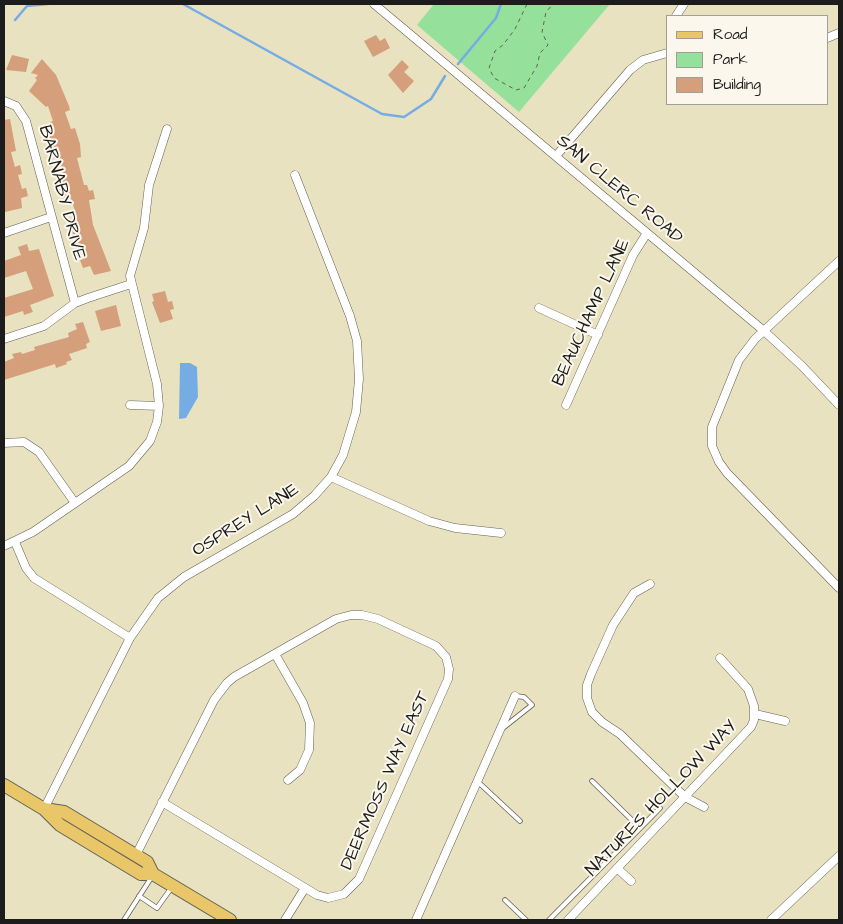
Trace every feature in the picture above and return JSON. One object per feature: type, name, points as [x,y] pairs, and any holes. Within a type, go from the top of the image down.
[{"type":"main road","points":[[4,784],[44,809],[60,825],[84,840],[141,874],[153,874],[230,920]]},
{"type":"main road","points":[[44,809],[64,812],[147,862],[153,874]]},
{"type":"street","name":"SAN CLERC ROAD","points":[[374,4],[764,331],[802,366],[839,405]]},
{"type":"street","points":[[677,15],[684,4]]},
{"type":"street","points":[[556,156],[630,70],[643,60],[666,53]]},
{"type":"street","name":"BARNABY DRIVE","points":[[4,101],[16,106],[26,120],[75,303]]},
{"type":"street","points":[[4,546],[15,542],[129,466],[150,441],[157,422],[159,406],[157,384],[131,284],[134,259],[144,228],[149,185],[167,129]]},
{"type":"street","name":"OSPREY LANE","points":[[44,809],[130,638],[148,611],[171,587],[293,514],[314,496],[331,477],[350,438],[356,412],[359,379],[358,356],[350,316],[295,175]]},
{"type":"street","points":[[4,233],[52,217]]},
{"type":"street","name":"BEAUCHAMP LANE","points":[[566,405],[633,255],[647,233]]},
{"type":"street","points":[[839,261],[764,331],[739,360],[716,413],[712,427],[712,446],[719,462],[839,588]]},
{"type":"street","points":[[4,339],[44,326],[75,303],[131,284]]},
{"type":"street","points":[[539,308],[598,335]]},
{"type":"street","points":[[130,405],[159,406]]},
{"type":"street","points":[[4,442],[24,442],[39,452],[75,503]]},
{"type":"street","points":[[331,477],[429,521],[455,528],[502,533]]},
{"type":"street","points":[[15,542],[26,568],[34,578],[130,638]]},
{"type":"street","points":[[650,584],[634,593],[613,625],[591,674],[587,686],[587,698],[592,712],[602,722],[620,734],[685,797],[704,807]]},
{"type":"street","name":"DEERMOSS WAY EAST","points":[[275,654],[336,619],[350,614],[362,614],[436,646],[448,663],[448,679],[359,879],[349,891],[334,898],[321,897],[305,888]]},
{"type":"street","points":[[136,856],[219,691],[234,677],[275,654],[303,703],[310,723],[309,750],[300,770],[288,780]]},
{"type":"street","name":"NATURES HOLLOW WAY","points":[[568,920],[746,734],[755,714],[748,688],[720,658]]},
{"type":"street","points":[[416,920],[515,696]]},
{"type":"street","points":[[755,714],[785,722]]},
{"type":"street","points":[[162,802],[305,888],[285,920]]},
{"type":"street","points":[[771,920],[839,856]]},
{"type":"street","points":[[617,868],[631,881]]},
{"type":"lane","points":[[499,731],[532,705],[524,697],[515,696]]},
{"type":"lane","points":[[477,781],[520,821]]},
{"type":"lane","points":[[592,781],[640,828]]},
{"type":"lane","points":[[549,920],[660,808]]},
{"type":"lane","points":[[124,920],[153,874]]},
{"type":"lane","points":[[139,896],[157,908],[173,886]]},
{"type":"lane","points":[[505,900],[526,920]]},
{"type":"path","points":[[527,4],[515,29],[503,45],[494,51],[489,68],[494,78],[516,90],[524,88],[537,66],[540,53],[548,44],[542,32],[546,12],[553,4]]},
{"type":"green space","points":[[434,4],[610,4],[519,112],[417,25]]},
{"type":"water","points":[[180,363],[190,363],[197,367],[198,397],[186,418],[179,419]]},
{"type":"building","points":[[376,35],[380,41],[385,38],[390,48],[373,57],[364,41]]},
{"type":"building","points":[[12,55],[29,59],[26,72],[6,70]]},
{"type":"building","points":[[42,59],[56,75],[69,106],[70,110],[65,112],[71,129],[75,128],[80,144],[81,157],[77,158],[84,185],[87,185],[89,191],[93,190],[95,199],[89,200],[93,225],[111,271],[94,275],[90,266],[83,268],[80,260],[84,259],[80,245],[76,246],[70,223],[74,222],[72,214],[75,211],[71,198],[65,200],[59,178],[63,177],[62,167],[58,153],[53,154],[47,133],[51,132],[50,122],[53,121],[48,106],[46,107],[29,91],[37,80],[35,78],[38,75],[31,73]]},
{"type":"building","points":[[402,60],[409,67],[404,72],[414,81],[403,93],[388,75]]},
{"type":"building","points":[[10,119],[16,151],[11,152],[15,167],[20,165],[22,174],[18,175],[22,189],[26,188],[28,196],[21,198],[22,208],[5,212],[4,120]]},
{"type":"building","points":[[27,244],[29,251],[39,249],[54,296],[30,305],[33,312],[24,315],[23,311],[4,317],[4,298],[33,289],[26,271],[4,278],[4,261],[21,255],[18,247]]},
{"type":"building","points":[[165,291],[168,302],[172,301],[174,309],[170,310],[173,319],[160,323],[152,302],[154,301],[152,294]]},
{"type":"building","points":[[116,305],[121,326],[101,331],[95,311]]},
{"type":"building","points":[[83,322],[90,342],[86,344],[87,348],[69,354],[72,360],[66,362],[67,364],[56,368],[55,364],[4,380],[4,362],[14,358],[12,354],[21,352],[22,354],[35,350],[34,347],[69,337],[68,333],[77,329],[75,324]]},
{"type":"waterway","points":[[15,20],[27,6],[48,4]]},
{"type":"waterway","points":[[183,4],[382,114],[404,117],[431,99],[445,76]]},
{"type":"waterway","points":[[458,64],[496,18],[501,4]]}]
